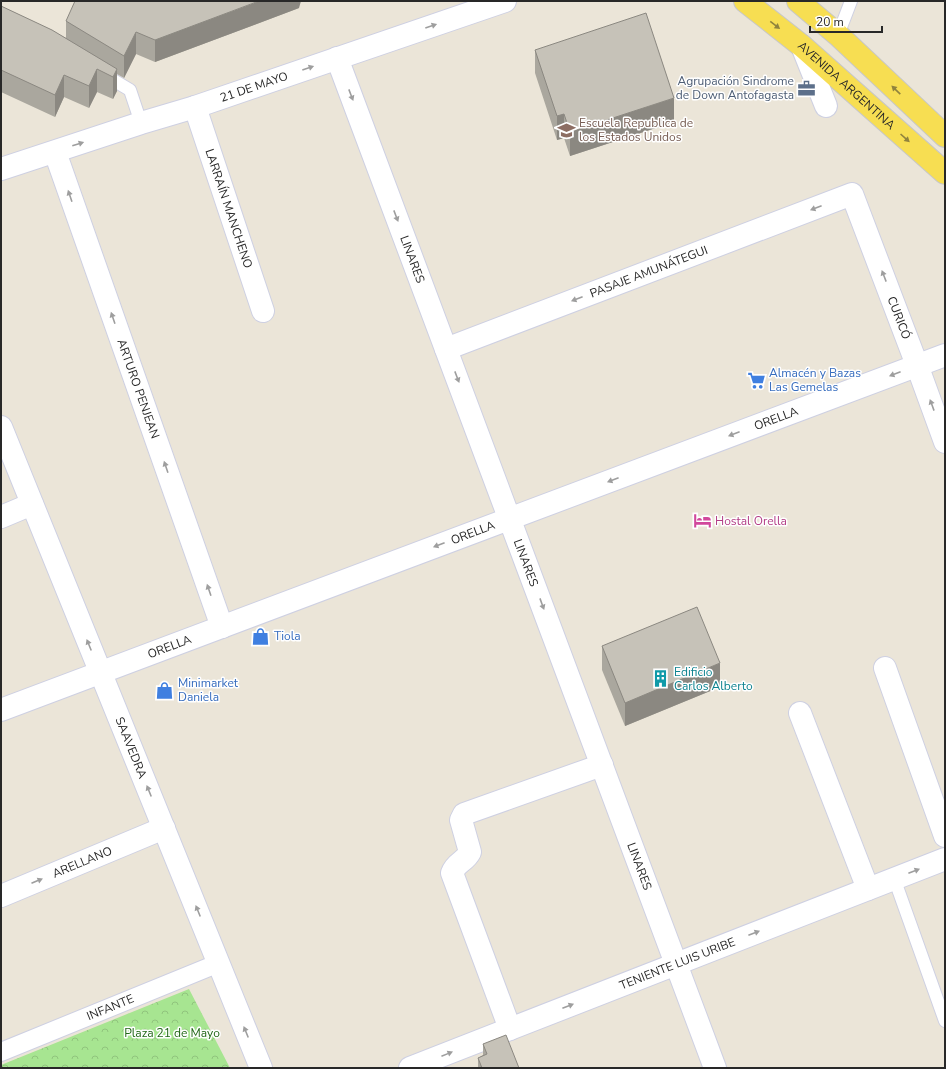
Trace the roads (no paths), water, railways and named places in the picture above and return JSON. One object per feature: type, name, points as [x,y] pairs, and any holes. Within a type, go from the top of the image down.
[{"type":"main road","name":"AVENIDA ARGENTINA","points":[[744,1],[802,46],[945,173]]},
{"type":"main road","points":[[798,1],[838,35],[945,136]]},
{"type":"street","name":"21 DE MAYO","points":[[1,169],[195,107],[505,1]]},
{"type":"street","points":[[802,46],[826,106]]},
{"type":"street","name":"LINARES","points":[[337,58],[715,1068]]},
{"type":"street","name":"LARRAÍN MANCHENO","points":[[195,107],[263,311]]},
{"type":"street","name":"ARTURO PENJEAN","points":[[55,152],[222,626]]},
{"type":"street","name":"PASAJE AMUNÁTEGUI","points":[[446,349],[852,194]]},
{"type":"street","name":"CURICÓ","points":[[852,194],[945,442]]},
{"type":"street","name":"ORELLA","points":[[1,710],[945,355]]},
{"type":"street","name":"SAAVEDRA","points":[[1,427],[261,1068]]},
{"type":"street","points":[[1,517],[32,504]]},
{"type":"street","points":[[885,668],[945,836]]},
{"type":"street","points":[[800,713],[868,889]]},
{"type":"street","points":[[510,1029],[452,873],[454,867],[468,857],[470,852],[461,820],[464,814],[602,765]]},
{"type":"street","name":"ARELLANO","points":[[1,896],[164,828]]},
{"type":"street","name":"TENIENTE LUIS URIBE","points":[[410,1068],[945,859]]},
{"type":"street","name":"INFANTE","points":[[1,1052],[219,964]]},
{"type":"lane","points":[[838,35],[851,1]]},
{"type":"lane","points":[[90,66],[130,90],[142,123]]},
{"type":"lane","points":[[894,878],[945,1021]]},
{"type":"place","name":"Agrupación Sindrome de Down Antofagasta","points":[[807,88]]},
{"type":"place","name":"Escuela Republica de los Estados Unidos","points":[[566,130]]},
{"type":"place","name":"Almacén y Bazas Las Gemelas","points":[[756,380]]},
{"type":"place","name":"Hostal Orella","points":[[702,521]]},
{"type":"place","name":"Tiola","points":[[261,636]]},
{"type":"place","name":"Edificio Carlos Alberto","points":[[661,679]]},
{"type":"place","name":"Minimarket Daniela","points":[[165,690]]},
{"type":"park label","name":"Plaza 21 de Mayo","points":[[172,1033]]}]
